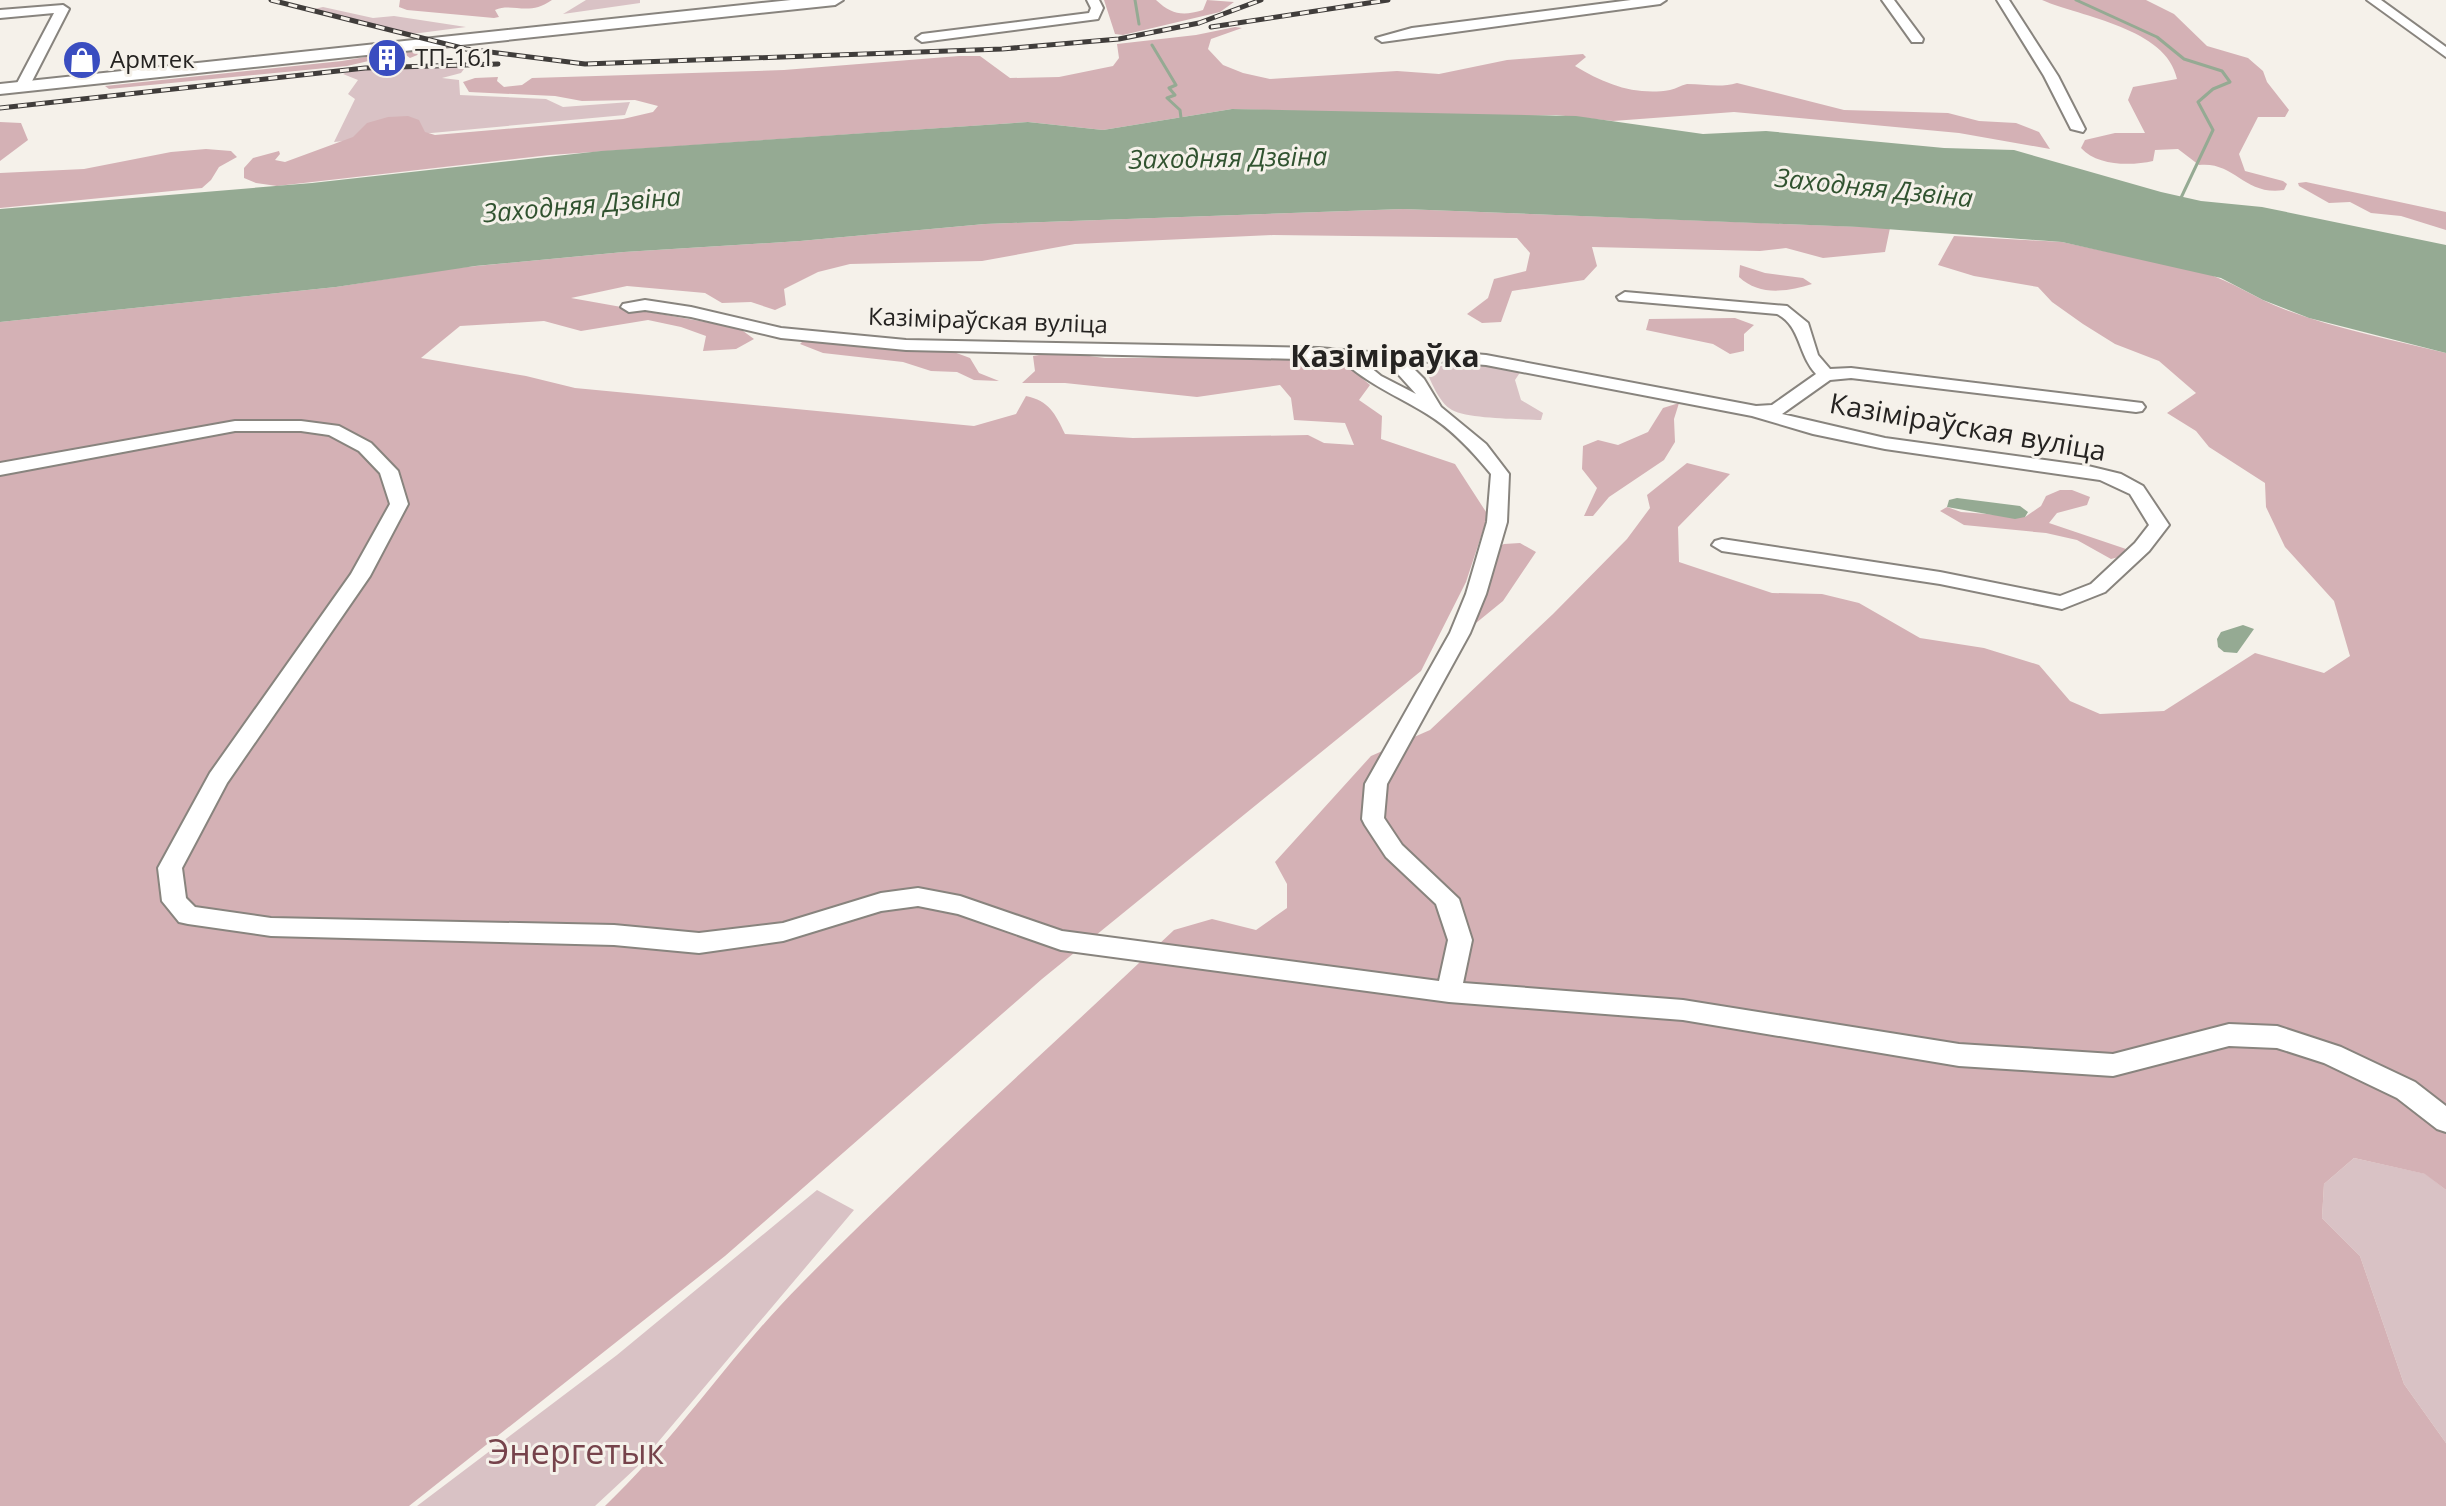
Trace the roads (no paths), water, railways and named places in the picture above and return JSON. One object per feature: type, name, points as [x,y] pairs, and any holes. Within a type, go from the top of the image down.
[{"type":"main road","points":[[549,28],[779,0]]},
{"type":"main road","points":[[0,86],[835,0]]},
{"type":"street","points":[[922,38],[1094,16],[1097,8],[1093,0]]},
{"type":"street","points":[[1382,38],[1660,0]]},
{"type":"street","points":[[1888,0],[1917,39]]},
{"type":"street","points":[[2003,0],[2051,76],[2078,129]]},
{"type":"street","points":[[2373,0],[2446,53]]},
{"type":"street","points":[[0,14],[63,9],[23,84]]},
{"type":"street","name":"Казіміраўская вуліца","points":[[1625,297],[1781,309],[1796,316],[1803,325],[1811,358],[1826,375]]},
{"type":"street","name":"Казіміраўская вуліца","points":[[629,307],[645,305],[691,312],[781,333],[906,345],[1318,353],[1394,359],[1436,356],[1486,360],[1756,411],[1796,426],[2128,483],[2145,500],[2159,525],[2142,547],[2098,588],[2062,603],[1940,578],[1722,545]]},
{"type":"street","points":[[1348,357],[1375,380],[1435,411],[1480,448],[1500,474],[1497,522],[1476,594],[1460,633],[1376,784],[1373,819],[1394,851],[1447,899],[1460,940],[1449,992]]},
{"type":"street","points":[[1394,359],[1418,383],[1435,411]]},
{"type":"street","name":"Казіміраўская вуліца","points":[[1756,411],[1776,410],[1826,375],[1851,373],[2136,407]]},
{"type":"street","points":[[0,469],[235,426],[301,426],[333,430],[365,447],[389,471],[399,504],[360,576],[218,779],[170,868],[174,901],[188,915],[271,927],[614,935],[699,943],[783,932],[881,902],[918,897],[960,905],[1061,940],[1449,992],[1683,1010],[1959,1055],[2113,1065],[2229,1035],[2277,1037],[2332,1055],[2406,1090],[2446,1121]]},
{"type":"water","name":"Заходняя Дзвіна","points":[[1232,109],[1576,116],[1703,134],[1766,131],[1944,148],[2014,150],[2201,201],[2262,207],[2446,245],[2446,353],[2309,318],[2263,300],[2221,278],[2062,242],[1859,227],[1403,209],[985,224],[800,241],[624,252],[475,266],[336,287],[0,322],[0,209],[312,183],[601,151],[1028,122],[1103,130]]},
{"type":"water","points":[[1957,498],[2020,506],[2028,512],[2025,517],[2015,519],[1947,507],[1949,500]]},
{"type":"water","points":[[2243,625],[2254,629],[2237,653],[2224,652],[2218,647],[2217,639],[2221,632]]},
{"type":"waterway","points":[[1135,0],[1139,24]]},
{"type":"waterway","points":[[2076,0],[2157,37],[2184,59],[2222,71],[2230,82],[2213,89],[2198,102],[2213,130],[2179,202]]},
{"type":"waterway","points":[[1152,45],[1176,85],[1169,88],[1175,95],[1167,98],[1180,110],[1181,118]]},
{"type":"railway","points":[[271,0],[466,49],[585,64],[1002,49],[1119,39],[1199,23],[1261,0]]},
{"type":"railway","points":[[1211,27],[1388,0]]},
{"type":"railway","points":[[0,108],[365,68],[498,64]]},
{"type":"place","name":"ТП-161","points":[[387,58]]},
{"type":"place","name":"Армтек","points":[[82,60]]},
{"type":"district","name":"Казіміраўка","points":[[1385,357]]},
{"type":"park label","name":"Энергетык","points":[[576,1452]]}]
